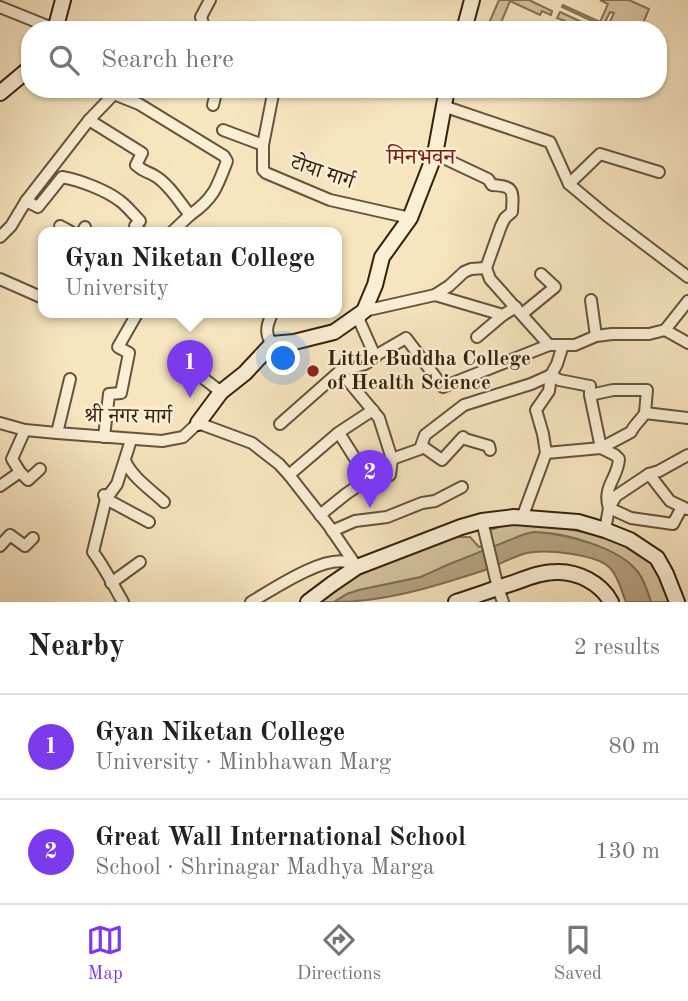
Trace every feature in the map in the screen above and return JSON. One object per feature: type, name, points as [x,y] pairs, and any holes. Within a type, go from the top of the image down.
[{"type":"main road","points":[[58,21],[63,0]]},
{"type":"main road","points":[[466,21],[472,0]]},
{"type":"main road","points":[[0,93],[21,76]]},
{"type":"main road","points":[[198,423],[221,392],[245,373],[272,344],[294,342],[334,332],[364,311],[375,285],[382,257],[410,218],[435,154],[445,98]]},
{"type":"main road","points":[[309,602],[357,567],[436,536],[483,528],[500,518],[522,518],[578,522],[638,544],[657,558],[677,602]]},
{"type":"main road","points":[[456,602],[496,581],[563,572],[597,585],[611,602]]},
{"type":"street","points":[[202,21],[201,17],[210,0]]},
{"type":"street","points":[[0,7],[36,21]]},
{"type":"street","points":[[0,237],[108,98]]},
{"type":"street","points":[[126,98],[224,156],[227,161],[210,198],[177,227]]},
{"type":"street","points":[[213,105],[214,98]]},
{"type":"street","name":"टोया मार्ग","points":[[272,98],[264,145],[266,173],[330,200],[410,218]]},
{"type":"street","points":[[443,107],[550,142],[569,184],[688,277]]},
{"type":"street","points":[[89,120],[142,153],[136,165],[143,172],[155,176],[168,188],[190,215]]},
{"type":"street","points":[[223,130],[264,145]]},
{"type":"street","points":[[435,154],[488,179],[492,185],[509,188],[513,192],[512,212],[501,226],[486,268],[490,278],[549,345]]},
{"type":"street","points":[[569,184],[600,154],[659,172]]},
{"type":"street","points":[[26,201],[38,207],[62,177],[69,178],[120,200],[140,221],[136,227]]},
{"type":"street","points":[[375,356],[359,320],[364,311],[435,295],[464,272],[486,268]]},
{"type":"street","points":[[477,337],[503,315],[519,310],[555,287],[541,274]]},
{"type":"street","points":[[0,279],[38,296]]},
{"type":"street","points":[[435,295],[503,315]]},
{"type":"street","points":[[591,300],[596,336]]},
{"type":"street","points":[[280,424],[340,371],[375,358],[406,338],[443,387],[549,345],[575,345],[596,336],[649,334],[665,330],[688,301]]},
{"type":"street","points":[[104,437],[109,394],[121,393],[129,353],[118,347],[135,318]]},
{"type":"street","points":[[270,318],[267,325],[272,344]]},
{"type":"street","points":[[665,330],[688,343]]},
{"type":"street","points":[[392,460],[420,449],[425,435],[464,405],[551,375],[561,365],[563,345]]},
{"type":"street","points":[[194,370],[221,392]]},
{"type":"street","points":[[320,515],[368,479],[380,480],[390,475],[392,460],[379,418],[340,371]]},
{"type":"street","points":[[551,375],[559,380],[590,386],[601,448]]},
{"type":"street","points":[[522,518],[545,453],[536,411],[549,391],[551,375]]},
{"type":"street","points":[[57,433],[70,379]]},
{"type":"street","points":[[545,453],[601,448],[631,432],[645,413],[647,390],[613,390],[590,395]]},
{"type":"street","points":[[289,475],[339,433],[373,410]]},
{"type":"street","points":[[645,413],[688,418]]},
{"type":"street","name":"श्री नगर मार्ग","points":[[0,423],[25,430],[131,440],[171,440],[183,437],[198,423],[252,443],[289,475],[357,567]]},
{"type":"street","points":[[24,478],[12,459],[25,430]]},
{"type":"street","points":[[339,433],[368,479]]},
{"type":"street","points":[[422,446],[442,460],[463,437],[489,446],[490,450]]},
{"type":"street","points":[[124,602],[93,552],[105,497],[117,484],[131,440]]},
{"type":"street","points":[[601,448],[619,459],[619,465],[607,491],[606,501],[609,508],[631,518],[673,524],[685,508],[670,501],[649,474]]},
{"type":"street","points":[[605,530],[609,508],[616,496],[649,474],[688,455]]},
{"type":"street","points":[[125,461],[136,478],[164,502]]},
{"type":"street","points":[[0,486],[40,469]]},
{"type":"street","points":[[332,531],[355,521],[387,517],[422,503],[435,501],[461,487]]},
{"type":"street","points":[[105,497],[149,522]]},
{"type":"street","points":[[483,528],[503,602]]},
{"type":"street","points":[[0,546],[10,535],[24,546],[33,538]]},
{"type":"street","points":[[251,602],[310,569],[345,561],[357,567]]},
{"type":"street","points":[[111,583],[139,562]]},
{"type":"shaded area","points":[[499,0],[529,0],[552,11],[551,15],[542,11],[540,15],[510,1],[502,21],[490,21]]},
{"type":"shaded area","points":[[600,0],[629,0],[649,9],[644,21],[610,21],[614,13],[610,12],[606,21],[600,21],[608,4]]},
{"type":"shaded area","points":[[563,5],[598,21],[592,21],[562,7]]},
{"type":"shaded area","points":[[560,12],[580,21],[565,21],[557,18]]},
{"type":"shaded area","points":[[507,524],[564,528],[628,546],[655,567],[670,602],[651,602],[638,572],[616,555],[585,541],[537,533],[525,534],[421,577],[359,590],[334,602],[316,602],[350,579],[374,567],[453,537],[470,537],[479,547],[489,544],[490,530]]},
{"type":"shaded area","points":[[534,532],[590,543],[617,555],[637,571],[651,602],[626,602],[616,576],[610,568],[594,559],[570,554],[535,552],[445,583],[409,592],[334,602],[359,590],[421,577]]},
{"type":"place","name":"Little Buddha College of Health Science","points":[[313,371]]},
{"type":"place","name":"Gyan Niketan College","points":[[190,398]]},
{"type":"place","name":"Great Wall International School","points":[[370,508]]},
{"type":"district","name":"मिनभवन","points":[[421,157]]}]
